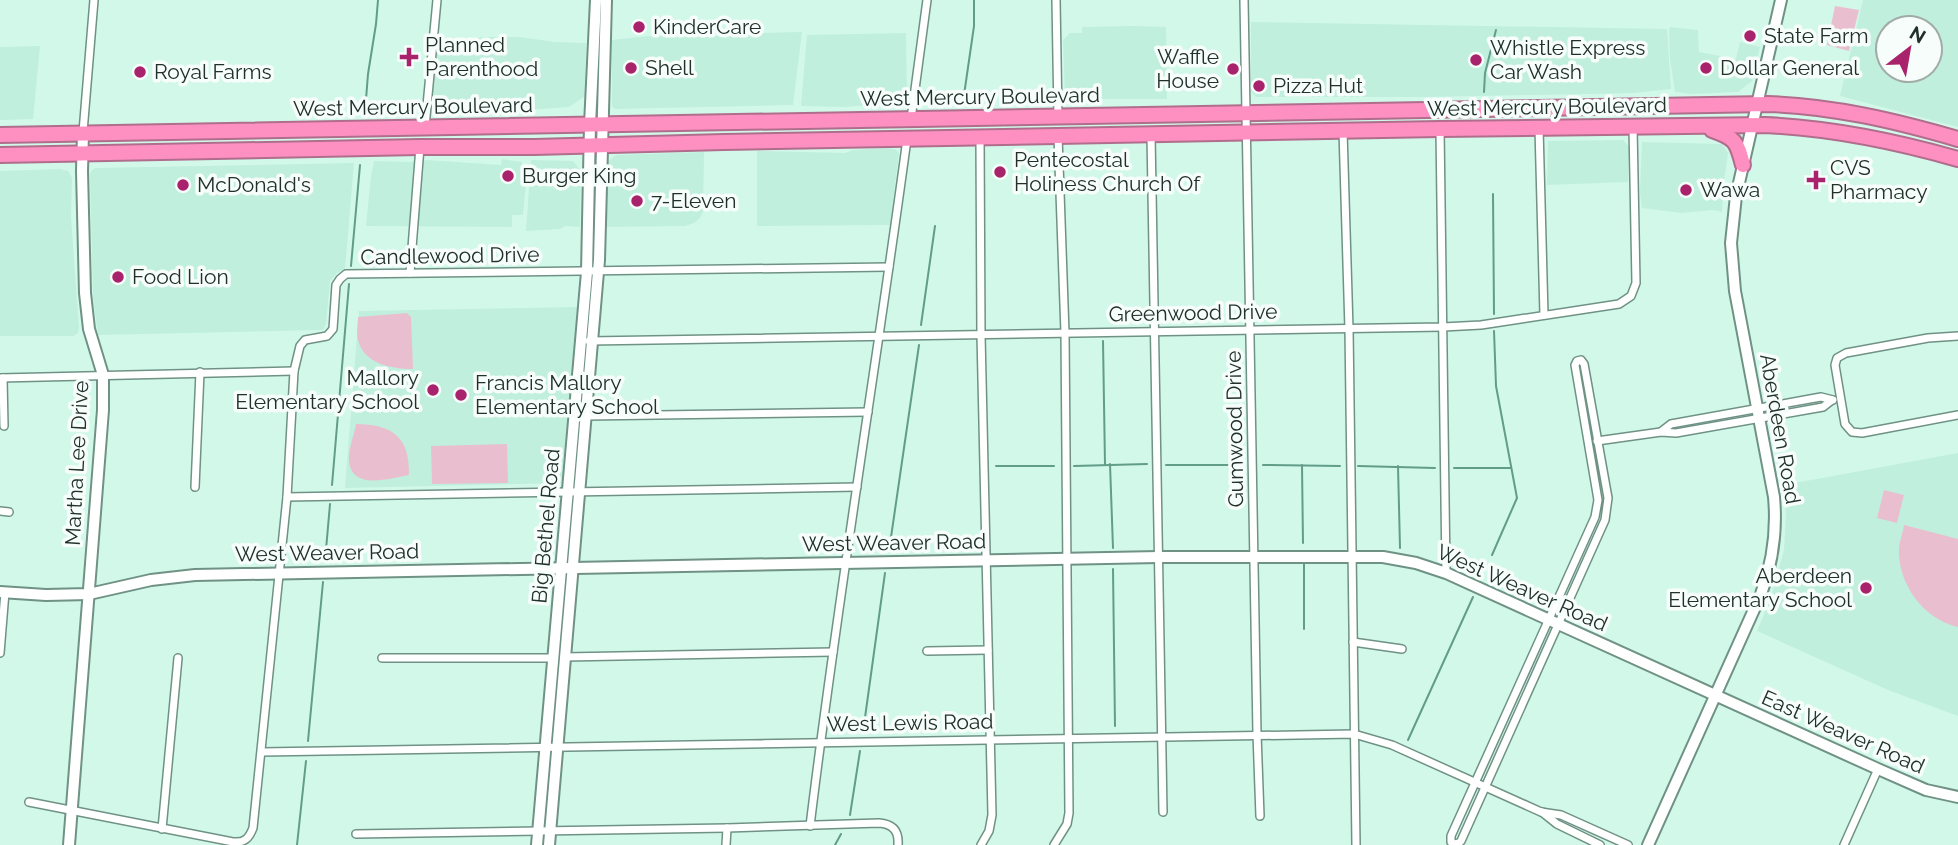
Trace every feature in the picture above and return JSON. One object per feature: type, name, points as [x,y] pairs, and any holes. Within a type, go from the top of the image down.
[{"type":"highway","name":"West Mercury Boulevard","points":[[0,135],[1757,105],[1809,107],[1855,114],[1901,123],[1958,139]]},
{"type":"highway","name":"West Mercury Boulevard","points":[[0,155],[1753,125],[1852,134],[1958,159]]},
{"type":"highway","points":[[1700,126],[1734,139],[1744,165]]},
{"type":"street","name":"Martha Lee Drive","points":[[69,845],[103,410],[103,375],[89,329],[83,257],[82,153],[94,0]]},
{"type":"street","points":[[425,127],[437,0]]},
{"type":"street","name":"Big Bethel Road","points":[[596,0],[597,125]]},
{"type":"street","name":"Big Bethel Road","points":[[537,845],[544,830],[587,341],[606,0]]},
{"type":"street","points":[[606,19],[613,0]]},
{"type":"street","points":[[911,119],[927,0]]},
{"type":"street","points":[[1056,0],[1058,117]]},
{"type":"street","name":"Gumwood Drive","points":[[1244,0],[1256,734],[1260,816]]},
{"type":"street","name":"Aberdeen Road","points":[[1648,845],[1761,594],[1773,552],[1774,497],[1731,256],[1733,216],[1782,0]]},
{"type":"street","name":"Greenwood Drive","points":[[587,341],[1443,327],[1480,325],[1619,304],[1627,300],[1633,292],[1636,278],[1633,126]]},
{"type":"street","points":[[1539,127],[1544,315]]},
{"type":"street","points":[[1440,129],[1446,573]]},
{"type":"street","points":[[1343,131],[1349,329],[1356,845]]},
{"type":"street","points":[[1151,134],[1163,812]]},
{"type":"street","points":[[1054,845],[1067,824],[1069,813],[1065,333],[1058,136]]},
{"type":"street","points":[[980,137],[981,335],[992,815],[989,831],[981,845]]},
{"type":"street","points":[[810,826],[907,138]]},
{"type":"street","points":[[410,273],[420,147]]},
{"type":"street","name":"Candlewood Drive","points":[[294,371],[300,346],[306,340],[327,335],[332,329],[336,285],[346,274],[889,267]]},
{"type":"street","points":[[1958,336],[1928,338],[1846,353],[1839,356],[1835,365],[1846,427],[1852,432],[1958,415]]},
{"type":"street","name":"Big Bethel Road","points":[[574,492],[586,416],[587,341]]},
{"type":"street","points":[[1599,441],[1584,364],[1579,360],[1575,365],[1598,508],[1553,623],[1485,786],[1461,841],[1456,845],[1451,842],[1451,836],[1553,623],[1605,520],[1608,498],[1599,441]]},
{"type":"street","points":[[4,426],[1,378],[294,371],[287,496],[262,752],[253,828],[246,840],[233,842],[29,802]]},
{"type":"street","points":[[195,487],[200,372]]},
{"type":"street","points":[[1588,442],[1661,432],[1675,433],[1759,413],[1823,407],[1832,400],[1841,399]]},
{"type":"street","points":[[586,416],[869,412]]},
{"type":"street","points":[[287,496],[857,487]]},
{"type":"street","points":[[0,511],[9,512]]},
{"type":"street","name":"West Weaver Road","points":[[2,592],[89,594],[167,577],[279,573],[1159,557],[1383,557],[1416,563],[1446,573],[1715,695]]},
{"type":"street","points":[[0,653],[2,592]]},
{"type":"street","points":[[1353,642],[1402,649]]},
{"type":"street","points":[[927,652],[988,650]]},
{"type":"street","points":[[382,658],[559,658],[833,652]]},
{"type":"street","points":[[162,829],[178,658]]},
{"type":"street","name":"East Weaver Road","points":[[1715,695],[1926,790],[1958,797]]},
{"type":"street","name":"West Lewis Road","points":[[262,752],[1354,734],[1392,745],[1485,786],[1541,812],[1557,824],[1600,845]]},
{"type":"street","points":[[1844,845],[1878,769]]},
{"type":"street","name":"West Lewis Road","points":[[1541,812],[1561,815],[1628,845]]},
{"type":"street","points":[[356,834],[879,823],[894,827],[898,832],[898,845]]},
{"type":"street","points":[[726,845],[727,828]]},
{"type":"street","name":"Big Bethel Road","points":[[544,830],[549,845]]},
{"type":"street","points":[[411,834],[411,845]]},
{"type":"shaded area","points":[[1863,0],[1958,0],[1958,127],[1840,96]]},
{"type":"shaded area","points":[[1835,6],[1859,10],[1849,51],[1827,45]]},
{"type":"shaded area","points":[[1251,22],[1667,29],[1671,89],[1634,93],[1427,97],[1256,97],[1251,92]]},
{"type":"shaded area","points":[[1082,27],[1166,27],[1167,99],[1065,99],[1063,40],[1070,33],[1082,33]]},
{"type":"shaded area","points":[[1670,27],[1698,30],[1699,52],[1736,59],[1740,42],[1760,47],[1752,81],[1738,92],[1675,92],[1670,59]]},
{"type":"shaded area","points":[[802,32],[793,105],[615,109],[612,106],[612,40],[649,36]]},
{"type":"shaded area","points":[[906,33],[907,102],[844,107],[801,106],[807,35]]},
{"type":"shaded area","points":[[487,37],[586,43],[585,96],[569,107],[496,112],[436,110],[433,91],[437,51],[458,39]]},
{"type":"shaded area","points":[[40,46],[33,119],[0,120],[0,47]]},
{"type":"shaded area","points":[[1623,140],[1629,147],[1628,182],[1547,185],[1548,141]]},
{"type":"shaded area","points":[[1642,142],[1722,144],[1728,153],[1722,212],[1713,210],[1681,213],[1642,208]]},
{"type":"shaded area","points":[[889,148],[899,153],[890,225],[757,226],[757,151],[845,153]]},
{"type":"shaded area","points":[[704,152],[703,212],[694,223],[685,226],[604,227],[607,162],[616,155]]},
{"type":"shaded area","points":[[502,159],[522,162],[521,179],[526,183],[523,215],[512,215],[512,227],[366,226],[374,161],[426,160],[501,165]]},
{"type":"shaded area","points":[[531,160],[573,161],[581,171],[580,227],[526,231]]},
{"type":"shaded area","points":[[354,163],[345,269],[330,281],[326,324],[323,330],[98,335],[93,298],[90,174],[95,168]]},
{"type":"shaded area","points":[[0,171],[68,171],[72,178],[71,217],[78,333],[73,336],[0,336]]},
{"type":"shaded area","name":"Francis Mallory Elementary School","points":[[578,307],[561,483],[345,488],[359,311]]},
{"type":"shaded area","points":[[407,313],[411,317],[413,369],[380,364],[366,355],[358,340],[358,317]]},
{"type":"shaded area","points":[[356,424],[380,427],[396,435],[406,451],[409,475],[371,480],[355,475],[349,458]]},
{"type":"shaded area","points":[[507,444],[508,483],[432,484],[431,446]]},
{"type":"shaded area","name":"Aberdeen Elementary School","points":[[1958,453],[1958,716],[1888,690],[1757,631],[1770,600],[1784,550],[1784,485]]},
{"type":"shaded area","points":[[1884,490],[1904,495],[1897,523],[1877,518]]},
{"type":"shaded area","points":[[1904,525],[1958,539],[1958,627],[1945,623],[1923,608],[1908,586],[1902,574],[1899,547]]},
{"type":"waterway","points":[[365,112],[378,0]]},
{"type":"waterway","points":[[963,102],[974,26],[974,0]]},
{"type":"waterway","points":[[1484,92],[1485,73],[1496,30]]},
{"type":"waterway","points":[[351,266],[360,165]]},
{"type":"waterway","points":[[1493,194],[1494,314]]},
{"type":"waterway","points":[[921,325],[935,226]]},
{"type":"waterway","points":[[332,485],[349,284]]},
{"type":"waterway","points":[[1492,555],[1517,498],[1496,386],[1494,331]]},
{"type":"waterway","points":[[1103,341],[1105,465]]},
{"type":"waterway","points":[[889,551],[919,345]]},
{"type":"waterway","points":[[1110,464],[1113,548]]},
{"type":"waterway","points":[[1074,466],[1147,464]]},
{"type":"waterway","points":[[1166,465],[1243,465]]},
{"type":"waterway","points":[[1263,465],[1340,466]]},
{"type":"waterway","points":[[1302,465],[1303,543]]},
{"type":"waterway","points":[[996,466],[1054,466]]},
{"type":"waterway","points":[[1358,466],[1435,468]]},
{"type":"waterway","points":[[1398,466],[1400,548]]},
{"type":"waterway","points":[[1454,468],[1511,468]]},
{"type":"waterway","points":[[325,561],[330,504]]},
{"type":"waterway","points":[[1304,564],[1304,629]]},
{"type":"waterway","points":[[1113,569],[1115,726]]},
{"type":"waterway","points":[[863,732],[885,573]]},
{"type":"waterway","points":[[308,741],[323,582]]},
{"type":"waterway","points":[[1408,740],[1473,597]]},
{"type":"waterway","points":[[850,815],[860,751]]},
{"type":"waterway","points":[[297,845],[306,761]]},
{"type":"waterway","points":[[835,845],[841,834]]},
{"type":"place","name":"KinderCare","points":[[639,27]]},
{"type":"place","name":"State Farm","points":[[1750,36]]},
{"type":"place","name":"Planned Parenthood","points":[[409,57]]},
{"type":"place","name":"Whistle Express Car Wash","points":[[1476,60]]},
{"type":"place","name":"Shell","points":[[631,68]]},
{"type":"place","name":"Dollar General","points":[[1706,68]]},
{"type":"place","name":"Waffle House","points":[[1233,69]]},
{"type":"place","name":"Royal Farms","points":[[140,72]]},
{"type":"place","name":"Pizza Hut","points":[[1259,86]]},
{"type":"place","name":"Pentecostal Holiness Church Of","points":[[1000,172]]},
{"type":"place","name":"Burger King","points":[[508,176]]},
{"type":"place","name":"CVS Pharmacy","points":[[1816,180]]},
{"type":"place","name":"McDonald's","points":[[183,185]]},
{"type":"place","name":"Wawa","points":[[1686,190]]},
{"type":"place","name":"7-Eleven","points":[[637,201]]},
{"type":"place","name":"Food Lion","points":[[118,277]]},
{"type":"place","name":"Mallory Elementary School","points":[[433,390]]},
{"type":"place","name":"Francis Mallory Elementary School","points":[[461,395]]},
{"type":"place","name":"Aberdeen Elementary School","points":[[1866,588]]}]
